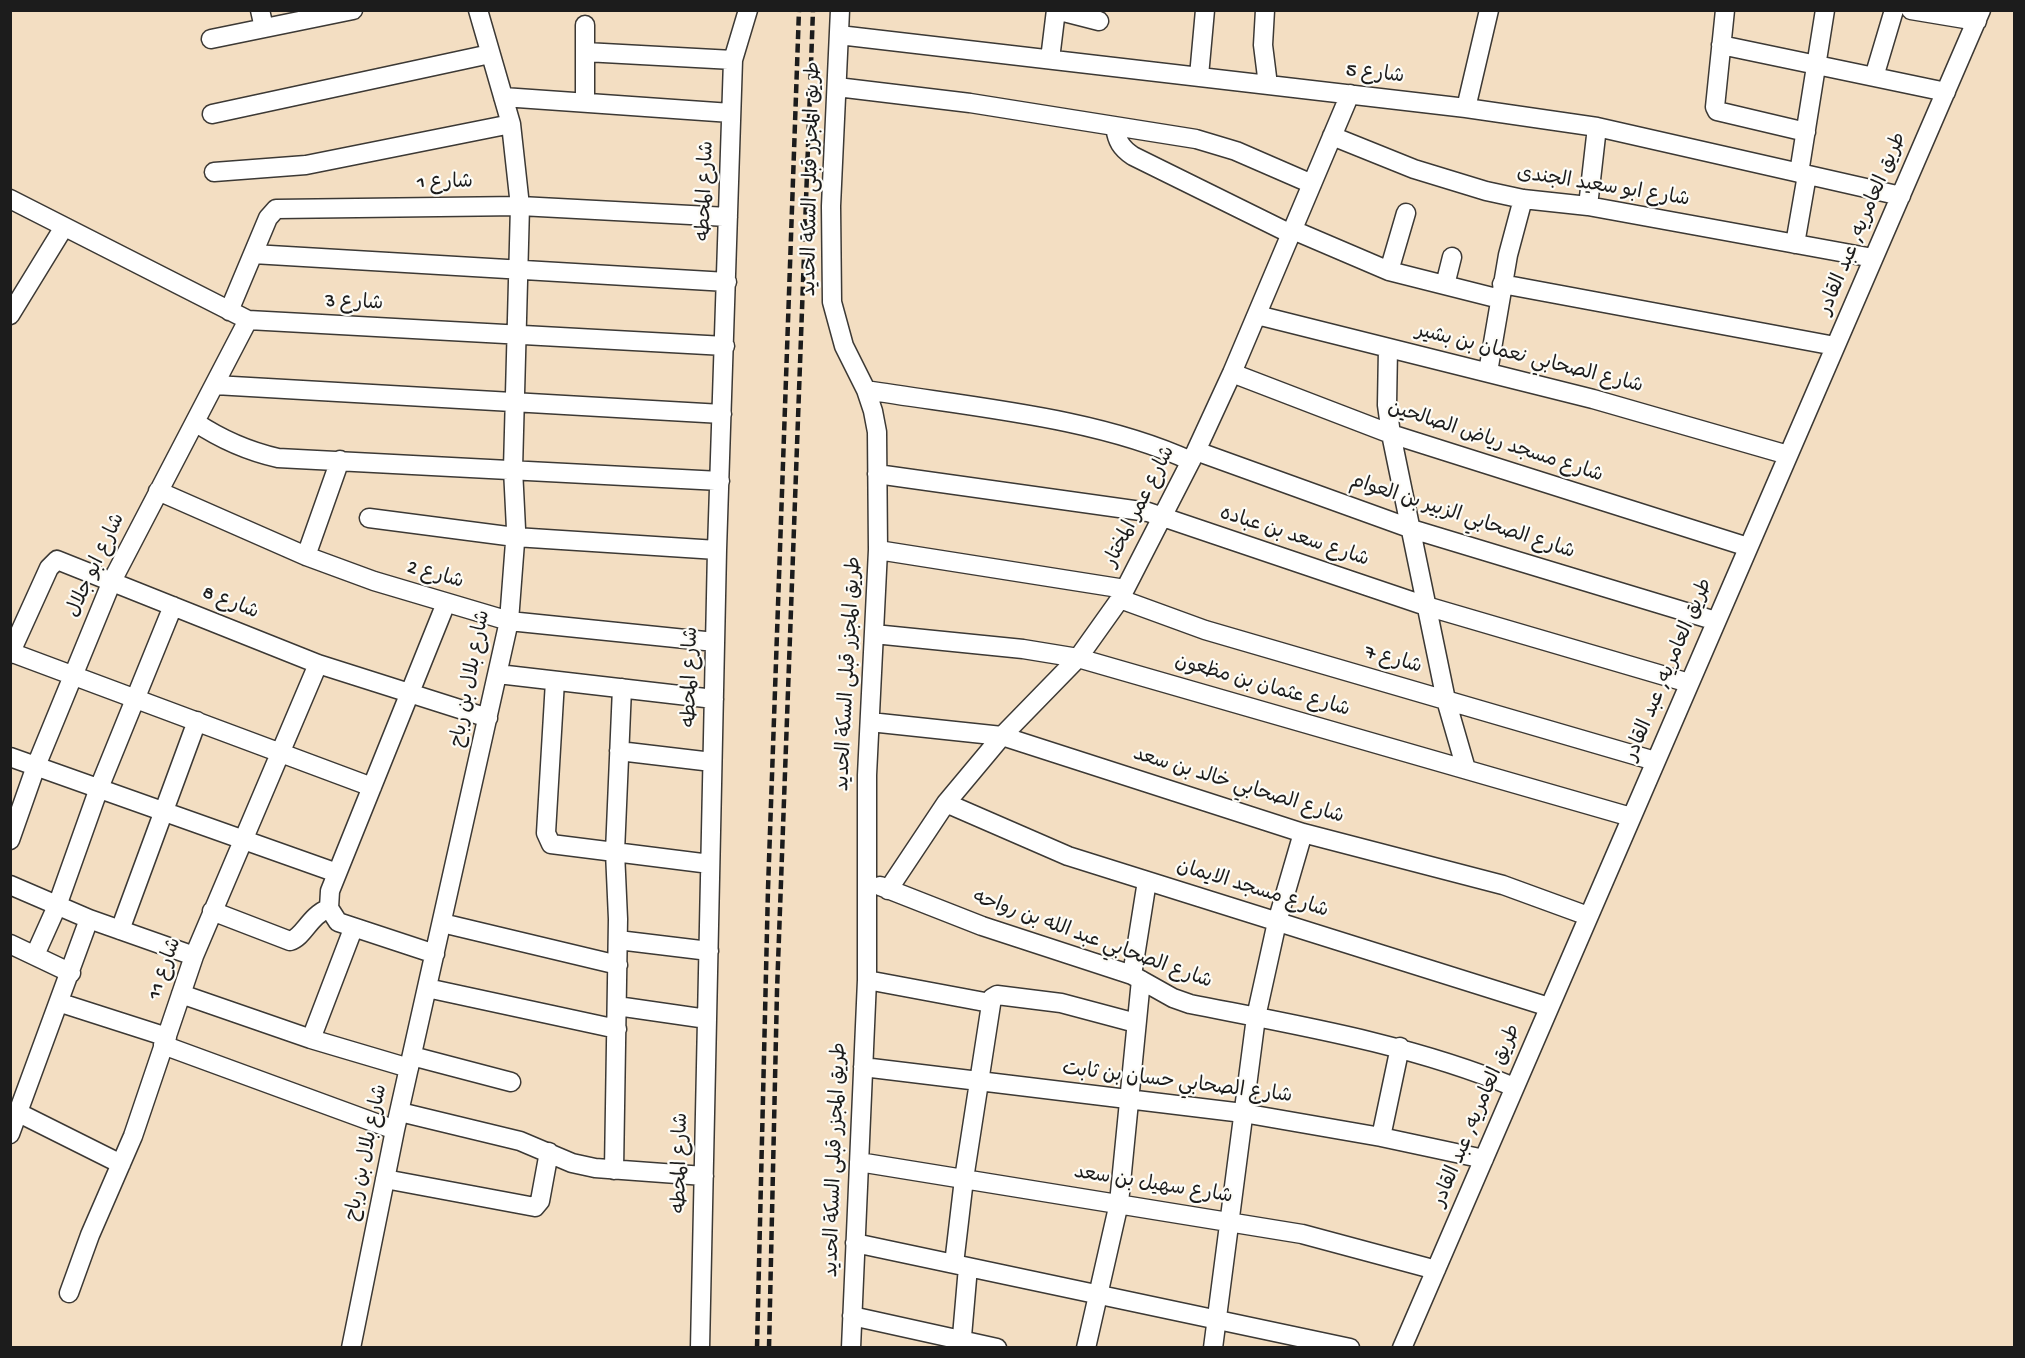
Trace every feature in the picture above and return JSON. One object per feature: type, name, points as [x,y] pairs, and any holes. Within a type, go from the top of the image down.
[{"type":"street","points":[[211,39],[262,19],[353,10]]},
{"type":"street","name":"شارع بلال بن رباح","points":[[351,1347],[395,1131],[509,621],[515,537],[514,402],[520,206],[511,124],[478,10]]},
{"type":"street","name":"شارع المحطه","points":[[700,1347],[717,550],[732,60],[748,10]]},
{"type":"street","name":"طريق المجزر قبلى السكة الحديد","points":[[840,10],[831,206],[832,302],[844,346],[866,390],[876,432],[878,550],[866,786],[867,980],[851,1347]]},
{"type":"street","points":[[1050,59],[1056,10],[1099,21]]},
{"type":"street","points":[[1199,76],[1205,10]]},
{"type":"street","points":[[1265,10],[1263,59],[1268,85]]},
{"type":"street","points":[[1466,108],[1489,10]]},
{"type":"street","points":[[1725,10],[1714,106],[1717,111],[1806,132]]},
{"type":"street","points":[[1795,244],[1806,132],[1825,10]]},
{"type":"street","points":[[1874,76],[1894,10]]},
{"type":"street","points":[[1911,10],[1979,16]]},
{"type":"street","name":"طريق العامريه, عبد القادر","points":[[1402,1347],[1979,16]]},
{"type":"street","points":[[585,25],[585,100]]},
{"type":"street","name":"شارع 5","points":[[839,34],[1466,108],[1597,127],[1900,196]]},
{"type":"street","points":[[1721,45],[1946,92]]},
{"type":"street","points":[[585,52],[732,60]]},
{"type":"street","points":[[212,114],[490,54]]},
{"type":"street","points":[[837,87],[970,103],[1196,139],[1236,151],[1312,184]]},
{"type":"street","name":"شارع عمر المختار","points":[[888,890],[946,803],[1002,735],[1078,658],[1122,594],[1193,456],[1232,373],[1350,94]]},
{"type":"street","points":[[503,97],[585,100],[731,113]]},
{"type":"street","points":[[214,172],[306,165],[511,124]]},
{"type":"street","points":[[1115,127],[1117,140],[1123,149],[1133,156],[1292,232],[1389,271],[1444,285],[1501,291],[1835,346]]},
{"type":"street","points":[[1588,206],[1597,127]]},
{"type":"street","name":"شارع ابو سعيد الجندى","points":[[1332,136],[1450,181],[1523,200],[1588,206],[1874,258]]},
{"type":"street","name":"شارع 3","points":[[11,200],[248,320],[725,346]]},
{"type":"street","points":[[1488,372],[1501,291],[1523,200]]},
{"type":"street","name":"شارع 1","points":[[229,311],[268,218],[276,209],[520,206],[728,217]]},
{"type":"street","points":[[1389,271],[1407,213]]},
{"type":"street","points":[[10,315],[64,227]]},
{"type":"street","points":[[253,254],[727,282]]},
{"type":"street","points":[[1444,285],[1452,257]]},
{"type":"street","name":"شارع الصحابي نعمان بن بشير","points":[[1257,315],[1593,399],[1788,455]]},
{"type":"street","name":"شارع ابو جلال","points":[[10,840],[36,766],[112,581],[248,320]]},
{"type":"street","points":[[1389,348],[1387,396],[1391,434],[1446,700],[1466,769]]},
{"type":"street","name":"شارع مسجد رياض الصالحين","points":[[1232,373],[1391,434],[1748,548]]},
{"type":"street","points":[[215,385],[722,414]]},
{"type":"street","name":"شارع الصحابي الزبير بن العوام","points":[[866,390],[1108,432],[1144,441],[1409,528],[1716,621]]},
{"type":"street","points":[[195,422],[220,439],[248,451],[278,458],[720,481]]},
{"type":"street","points":[[306,556],[340,460]]},
{"type":"street","name":"شارع سعد بن عباده","points":[[877,474],[1135,508],[1426,606],[1689,682]]},
{"type":"street","name":"شارع 2","points":[[158,491],[306,556],[374,581],[509,621],[715,642]]},
{"type":"street","points":[[369,518],[515,537],[717,550]]},
{"type":"street","name":"شارع 7","points":[[878,550],[1122,594],[1205,630],[1655,761]]},
{"type":"street","name":"شارع 8","points":[[11,652],[52,562],[63,561],[318,664],[488,718]]},
{"type":"street","points":[[435,954],[353,929],[338,922],[329,908],[330,891],[446,603]]},
{"type":"street","points":[[35,955],[57,906],[99,788],[173,606]]},
{"type":"street","name":"شارع عثمان بن مظعون","points":[[874,634],[1023,649],[1078,658],[1631,817]]},
{"type":"street","points":[[11,652],[372,787]]},
{"type":"street","name":"شارع 11","points":[[69,1293],[133,1136],[194,956],[318,664]]},
{"type":"street","points":[[498,675],[714,699]]},
{"type":"street","points":[[555,681],[547,839],[555,846],[711,864]]},
{"type":"street","points":[[614,1170],[618,965],[615,852],[622,688]]},
{"type":"street","points":[[120,930],[197,722]]},
{"type":"street","name":"شارع الصحابي خالد بن سعد","points":[[870,722],[1002,735],[1303,833],[1503,885],[1588,916]]},
{"type":"street","points":[[619,751],[712,762]]},
{"type":"street","points":[[10,757],[337,873]]},
{"type":"street","name":"شارع مسجد الايمان","points":[[946,803],[1046,848],[1549,1007]]},
{"type":"street","points":[[1213,1347],[1256,1017],[1277,922],[1303,833]]},
{"type":"street","name":"شارع الصحابي عبد الله بن رواحه","points":[[867,881],[982,926],[1136,978],[1190,1004],[1400,1047],[1466,1068],[1514,1087]]},
{"type":"street","points":[[1086,1347],[1100,1294],[1119,1203],[1136,1023],[1136,978],[1148,881]]},
{"type":"street","points":[[10,885],[89,920],[194,956]]},
{"type":"street","points":[[212,911],[290,941],[298,936],[313,917],[329,908]]},
{"type":"street","points":[[10,1134],[61,1003],[89,920]]},
{"type":"street","points":[[442,923],[618,965]]},
{"type":"street","points":[[311,1040],[353,929]]},
{"type":"street","points":[[618,940],[709,951]]},
{"type":"street","points":[[10,944],[71,973]]},
{"type":"street","points":[[867,980],[990,1003]]},
{"type":"street","points":[[428,988],[617,1029]]},
{"type":"street","points":[[181,994],[311,1040],[511,1082]]},
{"type":"street","points":[[961,1344],[964,1179],[990,1003],[997,995],[1050,1002],[1136,1023]]},
{"type":"street","points":[[61,1003],[395,1131]]},
{"type":"street","points":[[617,1006],[707,1019]]},
{"type":"street","points":[[1381,1137],[1400,1047]]},
{"type":"street","name":"شارع الصحابي حسان بن ثابت","points":[[863,1067],[979,1083],[1243,1113],[1381,1137],[1484,1160]]},
{"type":"street","points":[[400,1112],[519,1141],[572,1163],[614,1170],[704,1176]]},
{"type":"street","points":[[19,1113],[121,1164]]},
{"type":"street","points":[[385,1179],[535,1207],[540,1201],[549,1152]]},
{"type":"street","name":"شارع سهيل بن سعد","points":[[859,1162],[1231,1221],[1366,1249],[1436,1270]]},
{"type":"street","points":[[855,1243],[1350,1347]]},
{"type":"street","points":[[852,1316],[961,1344],[997,1347]]},
{"type":"railway","points":[[757,1348],[768,889],[799,10]]},
{"type":"railway","points":[[769,1348],[777,991],[813,10]]}]
